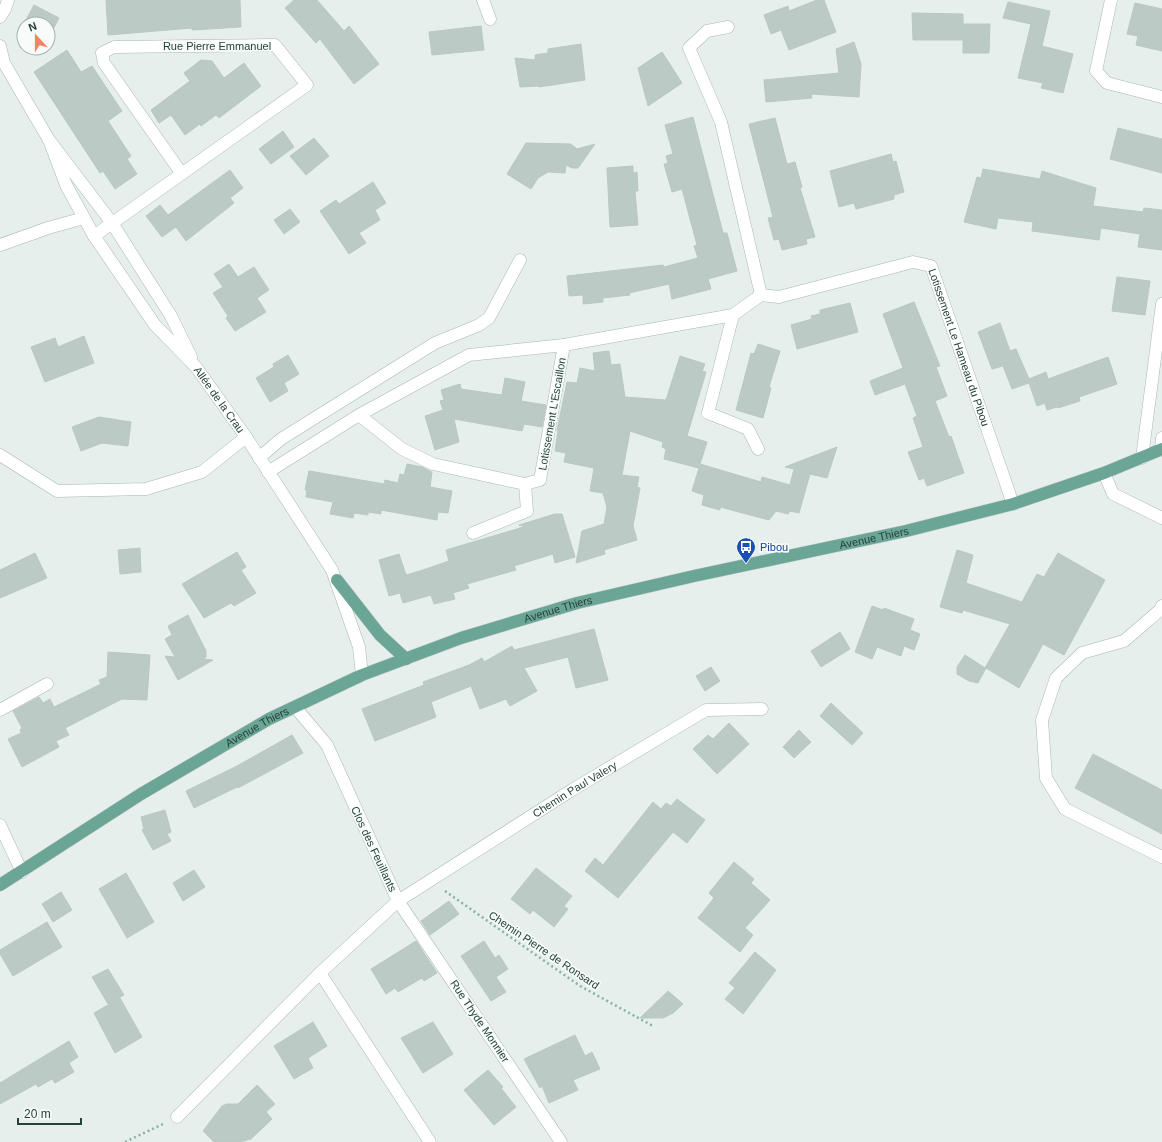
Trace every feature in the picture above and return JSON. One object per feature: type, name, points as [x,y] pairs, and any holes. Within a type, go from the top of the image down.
[{"type":"main road","name":"Avenue Thiers","points":[[0,885],[141,794],[269,719],[362,675],[461,638],[577,603],[906,530],[1013,504],[1104,474],[1161,450]]},
{"type":"main road","points":[[337,580],[380,635],[406,659]]},
{"type":"street","points":[[0,17],[8,0]]},
{"type":"street","points":[[483,0],[490,19]]},
{"type":"street","points":[[1111,0],[1096,71],[1108,83],[1162,97]]},
{"type":"street","points":[[564,345],[733,315],[761,295],[721,122],[689,48],[707,31],[728,27]]},
{"type":"street","name":"Rue Pierre Emmanuel","points":[[94,236],[182,174],[307,85],[275,45],[114,48],[102,53],[104,63],[182,174]]},
{"type":"street","points":[[0,46],[2,62],[49,140],[112,223],[171,316],[196,367]]},
{"type":"street","name":"Allée de la Crau","points":[[49,140],[66,185],[94,236],[155,325],[196,367],[246,437],[337,580],[359,646],[362,675]]},
{"type":"street","points":[[0,245],[48,228],[84,218]]},
{"type":"street","points":[[260,458],[281,439],[435,343],[479,325],[489,318],[520,260]]},
{"type":"street","name":"Lotissement Le Hameau du Pibou","points":[[761,295],[779,297],[913,262],[931,266],[1013,504]]},
{"type":"street","points":[[1142,458],[1162,304]]},
{"type":"street","points":[[733,315],[708,413],[748,429],[758,449]]},
{"type":"street","name":"Lotissement L'Escaillon","points":[[268,472],[360,415],[469,355],[564,345],[540,480],[525,484]]},
{"type":"street","points":[[360,415],[402,449],[433,464],[525,484],[527,511],[473,533]]},
{"type":"street","points":[[0,456],[56,491],[146,489],[202,472],[246,437]]},
{"type":"street","points":[[1161,450],[1162,438]]},
{"type":"street","points":[[1104,474],[1113,494],[1162,518]]},
{"type":"street","points":[[1162,606],[1160,610],[1124,641],[1082,653],[1056,678],[1042,720],[1046,778],[1065,808],[1162,857]]},
{"type":"street","points":[[0,710],[47,684]]},
{"type":"street","name":"Clos des Feuillants","points":[[177,1117],[320,973],[398,901],[327,745],[295,707]]},
{"type":"street","name":"Chemin Paul Valery","points":[[398,901],[572,790],[706,710],[762,709]]},
{"type":"street","points":[[0,825],[22,872]]},
{"type":"street","name":"Rue Thyde Monnier","points":[[398,901],[561,1142]]},
{"type":"street","points":[[320,973],[430,1142]]},
{"type":"path","name":"Chemin Pierre de Ronsard","points":[[430,881],[580,986],[653,1026]]},
{"type":"path","points":[[125,1142],[177,1117]]},
{"type":"building","points":[[106,0],[240,0],[241,27],[192,30],[192,28],[108,35]]},
{"type":"building","points":[[294,0],[317,0],[344,31],[349,26],[379,64],[354,84],[320,39],[316,43],[285,8]]},
{"type":"building","points":[[817,0],[824,0],[836,32],[789,50],[781,30],[771,34],[764,15],[788,6],[789,11]]},
{"type":"building","points":[[1008,2],[1050,11],[1042,46],[1073,54],[1063,93],[1041,88],[1043,83],[1018,78],[1031,24],[1003,18]]},
{"type":"building","points":[[1135,3],[1162,9],[1162,51],[1136,45],[1138,36],[1127,34]]},
{"type":"building","points":[[34,5],[55,16],[28,16]]},
{"type":"building","points":[[912,13],[963,14],[963,24],[990,24],[989,53],[963,53],[963,40],[913,40]]},
{"type":"building","points":[[56,16],[59,18],[56,24]]},
{"type":"building","points":[[481,26],[484,50],[432,55],[429,32]]},
{"type":"building","points":[[854,42],[861,64],[859,97],[811,94],[812,98],[766,102],[764,80],[839,73],[836,49]]},
{"type":"building","points":[[581,44],[585,80],[539,87],[520,87],[515,58],[535,60],[535,55],[548,53],[548,49]]},
{"type":"building","points":[[67,50],[81,72],[92,66],[122,111],[108,121],[131,156],[127,159],[137,174],[115,189],[103,171],[100,173],[34,72]]},
{"type":"building","points":[[662,52],[682,83],[648,106],[638,68]]},
{"type":"building","points":[[201,60],[212,61],[224,78],[244,63],[261,86],[219,118],[216,115],[185,135],[171,115],[159,123],[151,110],[190,81],[184,73]]},
{"type":"building","points":[[693,117],[723,233],[727,233],[737,271],[708,279],[711,289],[672,299],[669,284],[629,293],[630,295],[603,298],[603,302],[583,304],[583,295],[569,296],[567,276],[663,265],[664,267],[698,258],[694,246],[697,245],[682,189],[672,192],[664,164],[668,163],[666,156],[673,154],[665,125]]},
{"type":"building","points":[[775,118],[787,164],[795,162],[802,187],[800,188],[815,237],[806,239],[807,244],[782,250],[779,239],[774,240],[768,218],[773,217],[749,124]]},
{"type":"building","points":[[1118,128],[1162,139],[1162,173],[1110,159]]},
{"type":"building","points":[[283,131],[294,147],[271,164],[259,149]]},
{"type":"building","points":[[314,138],[329,156],[306,175],[290,156]]},
{"type":"building","points":[[526,143],[571,144],[577,149],[595,144],[578,168],[572,168],[566,165],[565,173],[548,172],[538,178],[531,189],[507,174]]},
{"type":"building","points":[[891,154],[893,162],[896,161],[904,192],[894,195],[894,199],[856,209],[854,203],[839,207],[830,171]]},
{"type":"building","points":[[633,166],[633,173],[637,172],[638,191],[635,191],[638,225],[610,227],[607,168]]},
{"type":"building","points":[[983,169],[1040,179],[1042,171],[1096,188],[1093,206],[1143,212],[1144,208],[1162,210],[1162,250],[1138,247],[1140,234],[1101,228],[1099,240],[1032,231],[1033,222],[998,218],[996,229],[964,222],[977,177],[981,178]]},
{"type":"building","points":[[230,170],[243,188],[230,198],[234,203],[186,241],[176,227],[162,237],[146,216],[160,205],[168,215]]},
{"type":"building","points":[[373,182],[386,203],[375,210],[380,220],[359,233],[366,243],[349,254],[320,211],[336,200],[339,204]]},
{"type":"building","points":[[290,209],[300,222],[284,234],[274,220]]},
{"type":"building","points":[[229,264],[238,277],[254,267],[269,290],[257,298],[266,312],[235,331],[226,318],[228,316],[213,293],[223,287],[214,274]]},
{"type":"building","points":[[1117,277],[1150,281],[1145,315],[1112,311]]},
{"type":"building","points":[[914,302],[940,366],[936,367],[947,396],[935,401],[949,437],[951,436],[964,473],[927,486],[924,478],[919,480],[908,452],[923,447],[913,418],[917,416],[905,384],[875,395],[870,381],[903,368],[883,314]]},
{"type":"building","points":[[850,303],[858,332],[797,349],[791,325],[812,319],[811,316],[820,314],[820,310]]},
{"type":"building","points":[[1000,323],[1010,351],[1016,349],[1029,379],[1046,372],[1048,379],[1108,357],[1117,384],[1079,397],[1080,401],[1058,408],[1047,410],[1045,403],[1037,406],[1029,383],[1012,389],[1003,366],[992,369],[978,332]]},
{"type":"building","points":[[84,336],[94,363],[45,382],[31,347],[55,338],[58,347]]},
{"type":"building","points":[[758,344],[780,351],[769,387],[771,388],[763,418],[736,410],[751,353],[754,354]]},
{"type":"building","points":[[609,351],[611,365],[620,364],[625,397],[666,400],[680,356],[705,364],[702,371],[706,372],[687,436],[707,442],[700,464],[761,482],[762,477],[790,485],[794,469],[785,467],[837,447],[827,478],[810,474],[799,513],[790,511],[788,514],[776,511],[769,520],[720,507],[720,510],[702,505],[704,495],[692,491],[699,468],[664,459],[666,449],[662,447],[663,442],[630,431],[622,475],[639,477],[637,487],[640,488],[633,526],[637,540],[604,550],[605,554],[576,563],[582,531],[604,524],[607,507],[603,493],[590,491],[594,468],[564,462],[566,453],[555,451],[557,430],[567,382],[577,383],[580,368],[595,371],[593,353]]},
{"type":"building","points":[[288,355],[299,374],[284,383],[288,391],[270,402],[256,378],[274,367],[273,364]]},
{"type":"building","points":[[505,378],[525,382],[521,401],[546,405],[542,427],[524,424],[522,431],[454,419],[459,442],[435,450],[425,416],[443,410],[440,401],[444,400],[441,390],[460,384],[461,389],[502,395]]},
{"type":"building","points":[[99,417],[131,422],[128,446],[102,443],[81,451],[72,427]]},
{"type":"building","points":[[407,464],[422,467],[432,472],[430,487],[452,491],[448,513],[438,512],[437,520],[381,510],[381,514],[368,512],[368,515],[354,513],[353,518],[330,514],[333,502],[306,497],[307,490],[305,490],[309,471],[384,484],[385,480],[398,483],[400,474],[404,475]]},
{"type":"building","points":[[555,514],[562,514],[575,557],[555,563],[553,554],[514,566],[516,570],[467,584],[469,588],[453,593],[455,599],[434,604],[431,595],[403,603],[400,593],[389,596],[379,560],[399,554],[406,575],[449,561],[446,550],[517,529],[525,526],[519,525]]},
{"type":"building","points":[[140,548],[141,572],[120,574],[118,550]]},
{"type":"building","points":[[957,550],[973,555],[966,583],[1022,602],[1037,574],[1044,577],[1058,553],[1105,580],[1064,655],[1043,644],[1019,688],[986,668],[978,683],[969,681],[957,674],[957,667],[965,655],[985,668],[1010,624],[963,610],[962,613],[940,607]]},
{"type":"building","points":[[237,552],[246,567],[241,570],[256,593],[234,606],[231,603],[204,618],[182,584]]},
{"type":"building","points":[[35,553],[47,578],[0,598],[0,570]]},
{"type":"building","points":[[872,606],[883,610],[884,608],[914,619],[910,630],[920,634],[914,650],[904,646],[901,656],[877,647],[872,659],[855,652]]},
{"type":"building","points":[[188,615],[206,651],[206,657],[203,659],[213,660],[178,680],[165,656],[175,657],[165,639],[172,635],[168,626]]},
{"type":"building","points":[[594,629],[608,680],[576,688],[568,657],[524,668],[537,691],[510,706],[506,699],[480,709],[471,686],[431,702],[436,717],[375,741],[362,709],[424,685],[423,682],[469,665],[482,658],[484,662],[512,646],[514,650]]},
{"type":"building","points":[[840,632],[850,649],[821,667],[811,651]]},
{"type":"building","points":[[108,652],[150,655],[147,700],[122,699],[65,728],[69,735],[56,741],[59,747],[22,767],[8,739],[21,733],[20,730],[22,728],[13,711],[39,697],[43,703],[50,699],[54,707],[101,684],[99,680],[107,677]]},
{"type":"building","points":[[711,667],[720,681],[705,691],[696,676]]},
{"type":"building","points":[[831,703],[863,733],[852,745],[820,716]]},
{"type":"building","points":[[729,723],[749,744],[717,774],[693,749],[708,735],[713,739]]},
{"type":"building","points":[[799,730],[811,742],[794,758],[783,747]]},
{"type":"building","points":[[292,735],[303,753],[238,788],[237,787],[194,808],[186,791],[237,766]]},
{"type":"building","points":[[1093,754],[1162,790],[1162,834],[1075,788]]},
{"type":"building","points":[[677,799],[705,820],[687,843],[673,832],[618,898],[585,871],[595,858],[603,865],[653,802],[661,809],[666,803],[671,806]]},
{"type":"building","points":[[165,810],[171,832],[167,834],[171,841],[153,850],[142,830],[144,829],[141,817]]},
{"type":"building","points":[[734,862],[754,879],[751,883],[770,900],[745,928],[753,935],[740,952],[698,918],[714,898],[709,893]]},
{"type":"building","points":[[536,868],[572,896],[564,906],[568,909],[554,927],[533,910],[530,914],[511,899]]},
{"type":"building","points":[[194,870],[205,887],[183,901],[173,883]]},
{"type":"building","points":[[126,873],[154,922],[127,938],[99,889]]},
{"type":"building","points":[[61,892],[72,910],[53,922],[42,904]]},
{"type":"building","points":[[449,901],[459,914],[430,935],[421,921]]},
{"type":"building","points":[[47,922],[62,947],[13,976],[0,954],[0,950]]},
{"type":"building","points":[[416,941],[437,973],[424,981],[422,978],[398,992],[395,988],[386,994],[371,969]]},
{"type":"building","points":[[484,941],[495,958],[499,955],[508,969],[496,977],[506,992],[491,1001],[461,956]]},
{"type":"building","points":[[755,952],[776,970],[743,1014],[725,999],[735,988],[729,983]]},
{"type":"building","points":[[108,969],[124,995],[108,1004],[92,977]]},
{"type":"building","points":[[668,991],[683,1004],[673,1013],[663,1018],[640,1018]]},
{"type":"building","points":[[120,998],[142,1037],[115,1053],[94,1013]]},
{"type":"building","points":[[313,1022],[327,1046],[308,1058],[313,1068],[294,1079],[274,1046]]},
{"type":"building","points":[[433,1022],[453,1054],[423,1073],[401,1038]]},
{"type":"building","points":[[575,1035],[585,1056],[592,1052],[600,1069],[573,1080],[578,1090],[549,1103],[542,1086],[540,1088],[524,1059]]},
{"type":"building","points":[[69,1041],[78,1057],[69,1063],[74,1072],[55,1083],[52,1079],[38,1087],[36,1084],[0,1104],[0,1083]]},
{"type":"building","points":[[488,1070],[503,1087],[501,1088],[516,1107],[494,1125],[464,1090]]},
{"type":"building","points":[[257,1085],[275,1104],[266,1112],[272,1119],[251,1139],[240,1142],[214,1142],[203,1131],[222,1106],[227,1104],[238,1104]]},
{"type":"place","name":"Pibou","points":[[746,564]]}]
